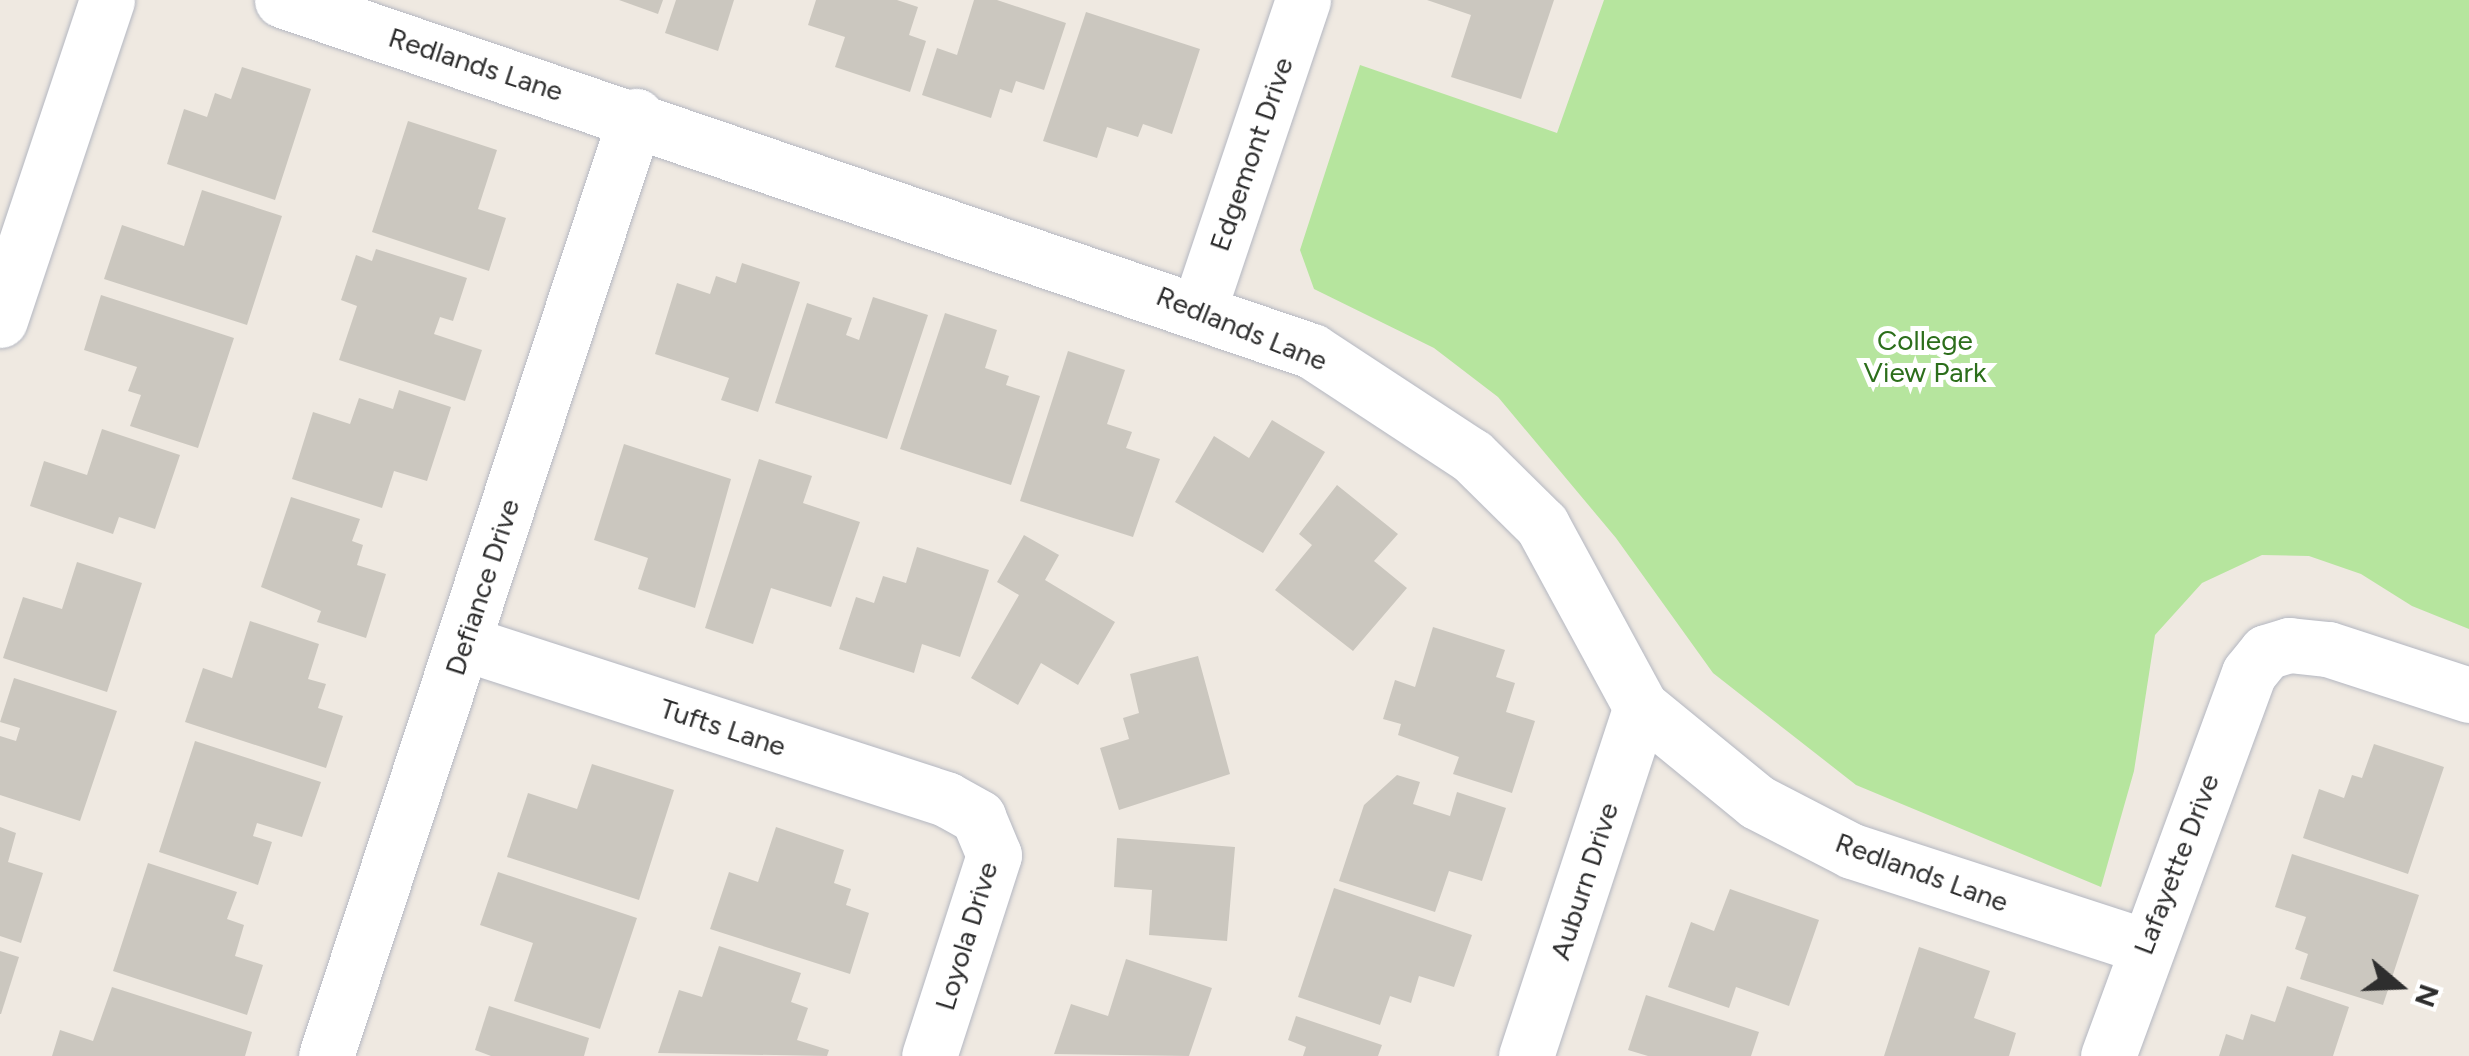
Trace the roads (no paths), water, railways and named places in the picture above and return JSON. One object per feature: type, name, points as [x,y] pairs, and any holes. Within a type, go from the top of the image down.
[{"type":"street","points":[[0,320],[107,0]]},
{"type":"street","name":"Redlands Lane","points":[[282,0],[636,116],[1312,351],[1472,456],[1542,525],[1641,706],[1757,802],[1852,852],[2144,946]]},
{"type":"street","name":"Edgemont Drive","points":[[1200,309],[1304,0]]},
{"type":"street","name":"Defiance Drive","points":[[326,1056],[636,116]]},
{"type":"street","name":"Tufts Lane","points":[[464,643],[946,800],[978,817]]},
{"type":"street","name":"Lafayette Drive","points":[[2108,1056],[2144,946],[2249,673],[2266,652],[2290,645],[2328,649],[2469,694]]},
{"type":"street","name":"Auburn Drive","points":[[1526,1056],[1641,706]]},
{"type":"street","name":"Loyola Drive","points":[[928,1056],[994,855],[978,817]]},
{"type":"park label","name":"College View Park","points":[[1925,356]]}]
